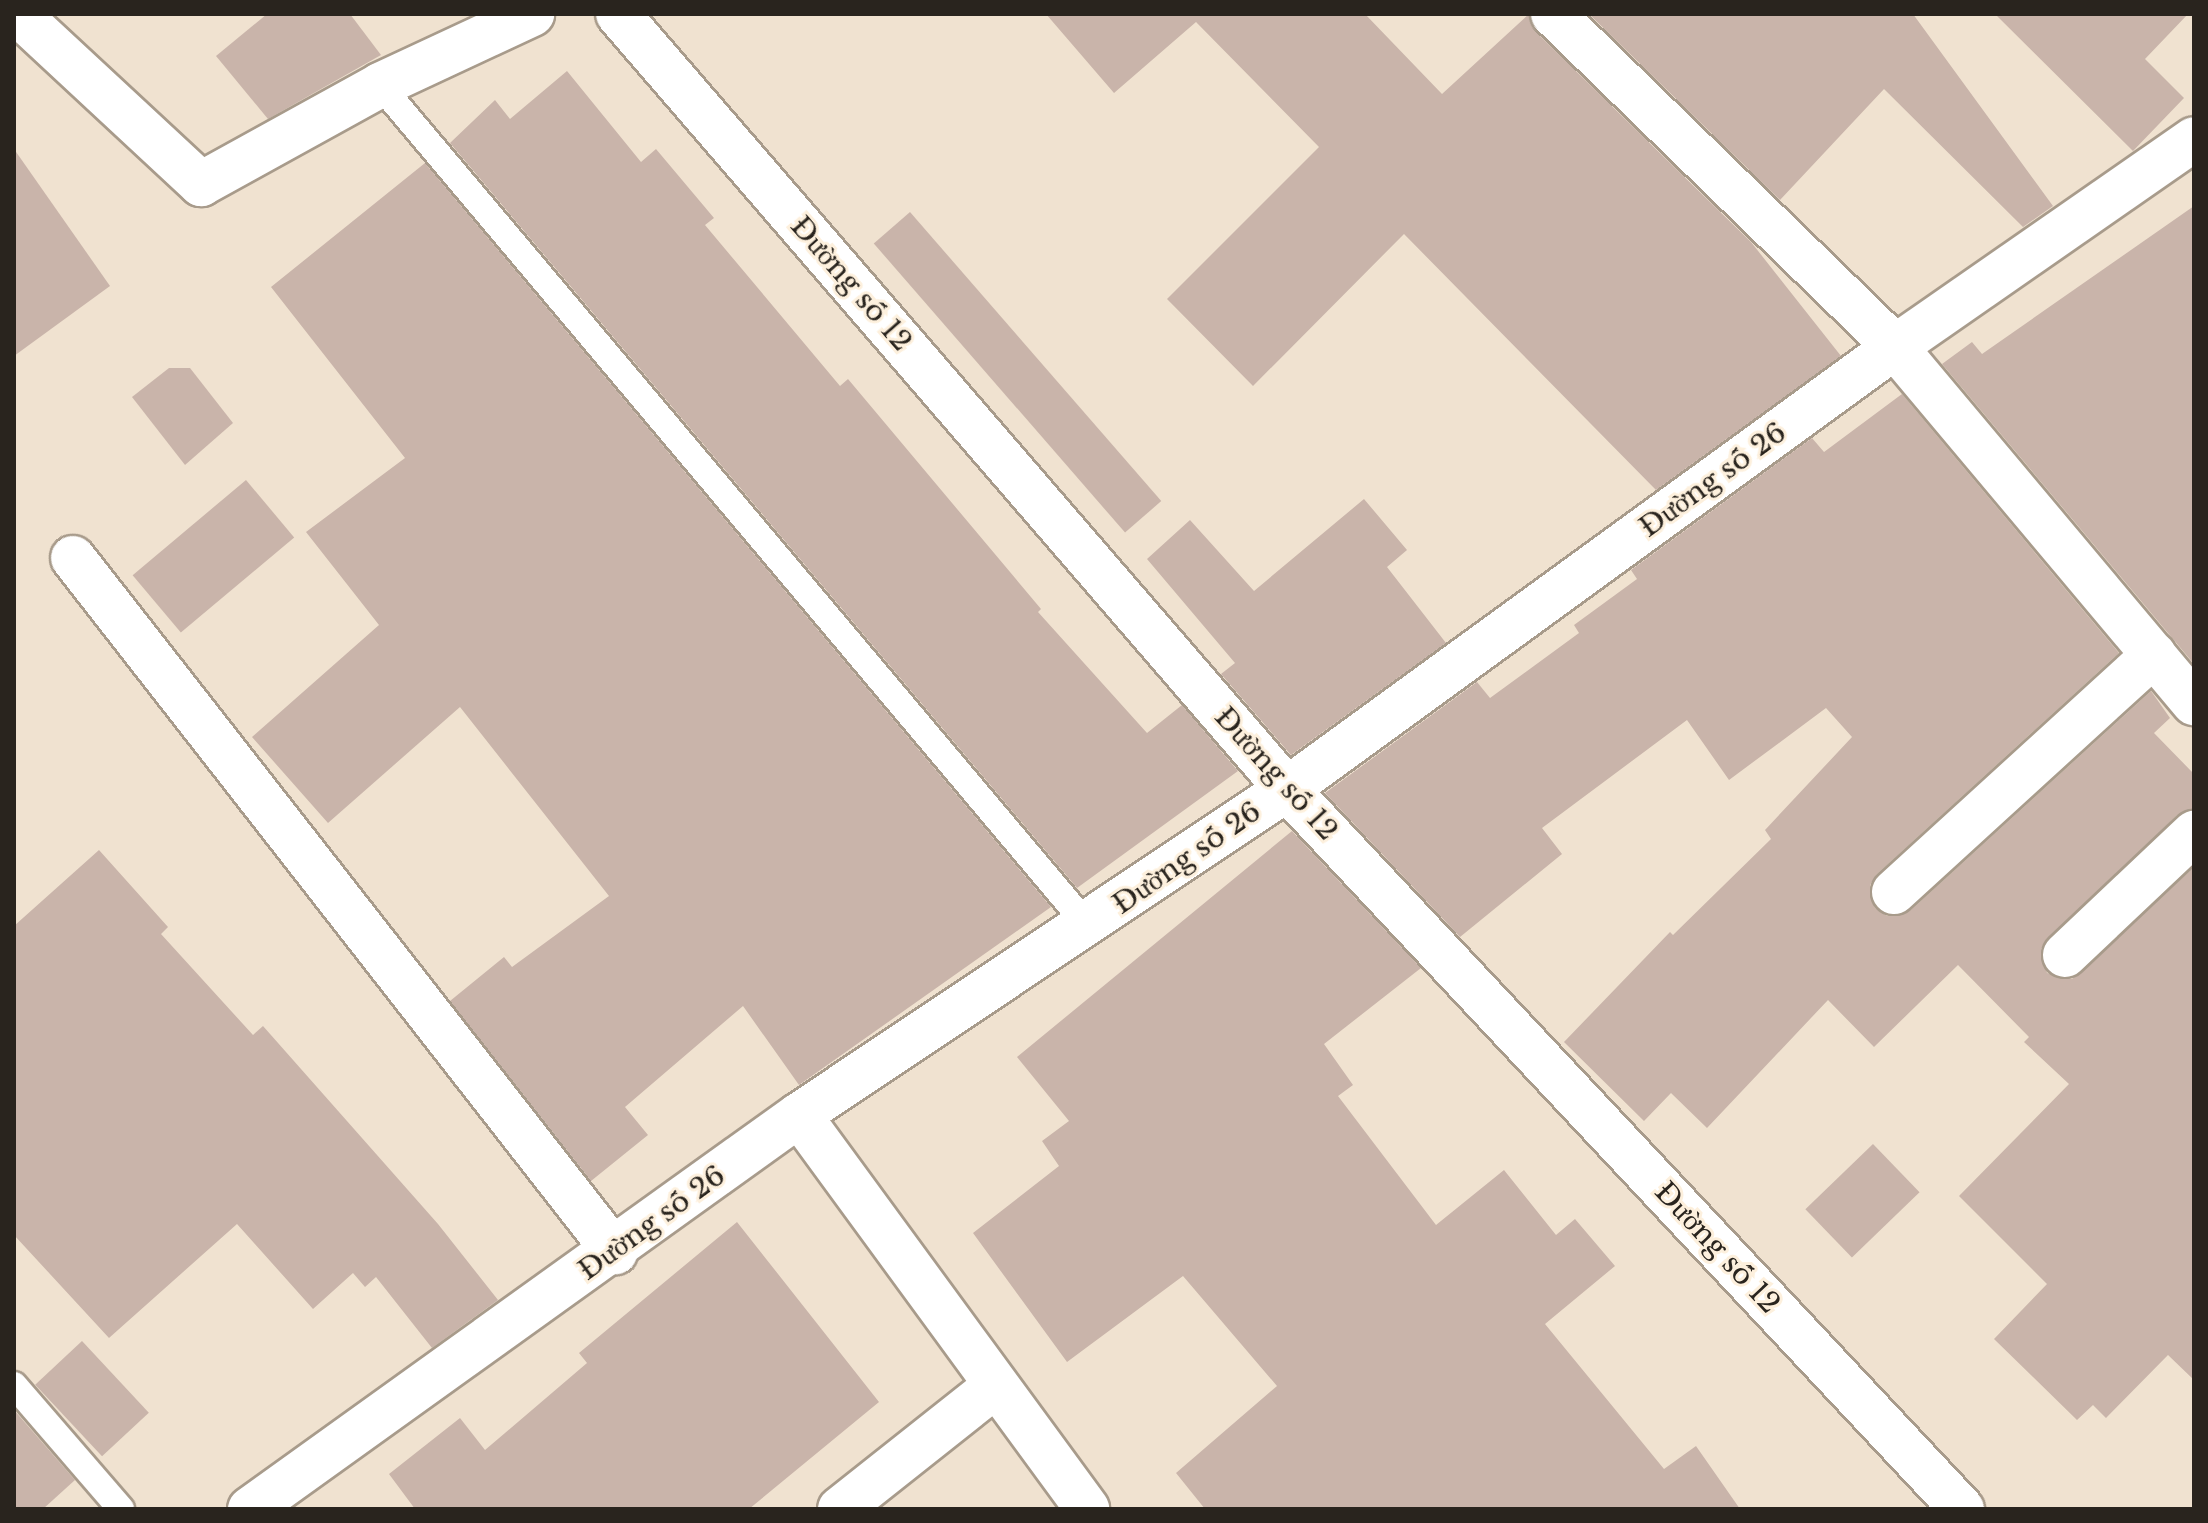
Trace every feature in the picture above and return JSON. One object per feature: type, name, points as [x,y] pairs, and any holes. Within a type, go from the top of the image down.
[{"type":"street","points":[[18,14],[201,184],[380,85],[532,14]]},
{"type":"street","name":"Đường số 12","points":[[618,14],[1287,789],[1962,1509]]},
{"type":"street","points":[[1553,14],[1895,347],[2194,703]]},
{"type":"street","name":"Đường số 26","points":[[250,1509],[615,1252],[799,1115],[1088,926],[1287,789],[1895,347],[2194,139]]},
{"type":"street","points":[[73,558],[615,1252]]},
{"type":"street","points":[[1894,892],[2154,655]]},
{"type":"street","points":[[2065,955],[2194,833]]},
{"type":"street","points":[[799,1115],[1087,1509]]},
{"type":"street","points":[[840,1509],[995,1386]]},
{"type":"lane","points":[[380,85],[1088,926]]},
{"type":"lane","points":[[14,1385],[121,1509]]},
{"type":"building","points":[[267,14],[350,14],[381,55],[268,119],[216,56]]},
{"type":"building","points":[[1046,14],[1365,14],[1442,94],[1529,14],[1536,32],[1751,242],[1841,356],[1656,490],[1404,234],[1253,386],[1167,299],[1319,147],[1196,22],[1114,93]]},
{"type":"building","points":[[1589,14],[1913,14],[2053,206],[2023,227],[1884,89],[1780,200]]},
{"type":"building","points":[[1995,14],[2188,14],[2145,59],[2184,98],[2133,151]]},
{"type":"building","points":[[567,71],[641,162],[656,149],[714,218],[705,225],[840,386],[848,379],[1041,609],[1038,612],[1147,733],[1182,705],[1238,771],[1077,888],[450,143],[495,100],[510,119]]},
{"type":"building","points":[[14,149],[110,286],[14,356]]},
{"type":"building","points":[[425,163],[1051,907],[799,1085],[743,1006],[625,1107],[648,1135],[591,1181],[450,1001],[504,957],[512,967],[609,896],[460,707],[328,823],[252,737],[379,625],[306,532],[405,458],[271,287]]},
{"type":"building","points":[[2194,206],[2194,664],[1942,364],[1972,342],[1982,354]]},
{"type":"building","points":[[910,212],[1161,501],[1125,533],[874,243]]},
{"type":"building","points":[[169,368],[190,368],[233,423],[185,465],[132,397]]},
{"type":"building","points":[[1902,394],[2119,653],[1877,874],[1870,885],[1875,908],[1887,916],[1911,910],[2151,691],[2170,718],[2154,733],[2194,774],[2194,809],[2177,815],[2041,949],[2047,973],[2072,979],[2194,867],[2194,1380],[2168,1355],[2106,1418],[2093,1405],[2077,1420],[1994,1339],[2047,1284],[1959,1196],[2069,1084],[2024,1042],[2029,1037],[1958,965],[1874,1047],[1828,1000],[1707,1128],[1671,1093],[1644,1121],[1564,1042],[1670,932],[1673,935],[1771,839],[1765,830],[1852,737],[1826,708],[1729,780],[1687,720],[1542,828],[1562,854],[1460,937],[1325,793],[1477,682],[1490,698],[1579,633],[1574,625],[1637,579],[1631,570],[1812,438],[1824,452]]},
{"type":"building","points":[[246,480],[294,537],[181,633],[133,575]]},
{"type":"building","points":[[1364,499],[1407,550],[1387,567],[1446,643],[1291,755],[1221,674],[1235,663],[1147,559],[1190,520],[1254,591]]},
{"type":"building","points":[[1292,831],[1421,968],[1324,1044],[1353,1085],[1338,1096],[1436,1225],[1504,1170],[1556,1235],[1575,1219],[1615,1266],[1545,1324],[1664,1469],[1696,1446],[1740,1509],[1205,1509],[1176,1473],[1277,1386],[1183,1276],[1067,1362],[973,1233],[1059,1166],[1042,1141],[1069,1121],[1017,1057]]},
{"type":"building","points":[[99,850],[168,927],[161,934],[253,1035],[263,1026],[438,1224],[498,1300],[432,1348],[376,1277],[365,1287],[353,1273],[313,1309],[237,1224],[109,1338],[14,1235],[14,926]]},
{"type":"building","points":[[1873,1144],[1920,1192],[1852,1257],[1805,1209]]},
{"type":"building","points":[[737,1222],[879,1402],[749,1509],[415,1509],[389,1474],[460,1418],[485,1450],[587,1363],[579,1353]]},
{"type":"building","points":[[82,1341],[149,1413],[102,1456],[35,1385]]},
{"type":"building","points":[[14,1410],[75,1480],[43,1509],[14,1509]]}]
